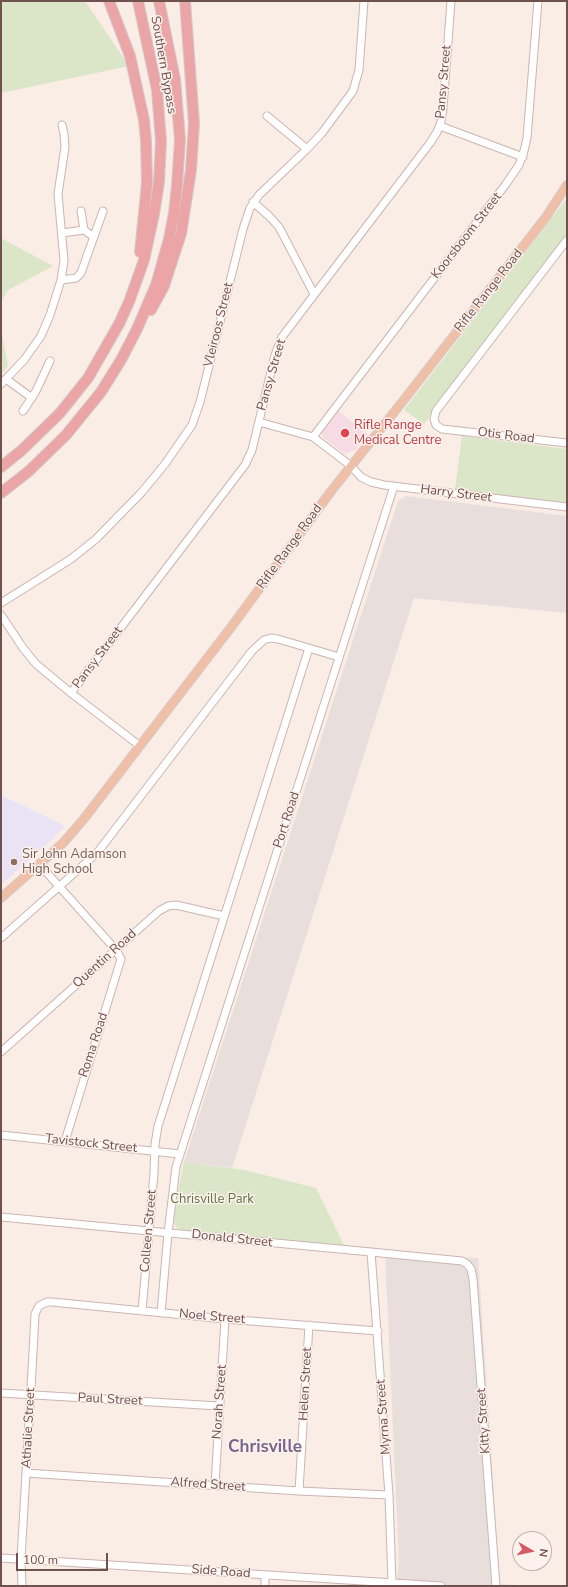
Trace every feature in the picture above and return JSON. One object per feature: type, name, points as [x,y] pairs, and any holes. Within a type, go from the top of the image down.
[{"type":"highway","points":[[108,1],[130,56],[145,127],[147,183],[139,276]]},
{"type":"highway","name":"Southern Bypass","points":[[1,467],[22,450],[60,413],[88,378],[119,324],[139,276],[154,214],[159,182],[161,141],[157,90],[138,1]]},
{"type":"highway","name":"Southern Bypass","points":[[1,493],[46,456],[84,414],[101,392],[138,329],[156,285],[169,239],[174,213],[179,163],[179,118],[175,79],[159,1]]},
{"type":"highway","points":[[138,329],[164,286],[181,234],[189,187],[194,123],[185,1]]},
{"type":"main road","name":"Rifle Range Road","points":[[1,898],[40,864],[80,824],[351,466],[546,217],[567,185]]},
{"type":"street","name":"Vleiroos Street","points":[[1,603],[71,559],[96,539],[142,492],[165,464],[188,431],[195,419],[200,402],[243,229],[253,202],[307,149],[329,125],[355,88],[359,70],[364,1]]},
{"type":"street","name":"Pansy Street","points":[[71,693],[245,465],[252,450],[280,342],[314,294],[430,143],[440,126],[443,108],[451,1]]},
{"type":"street","name":"Koorsboom Street","points":[[313,437],[519,165],[523,156],[527,138],[538,1]]},
{"type":"street","points":[[267,116],[307,149]]},
{"type":"street","points":[[32,398],[4,381],[24,360],[41,336],[48,321],[61,280],[64,261],[58,194],[65,147],[62,125]]},
{"type":"street","points":[[440,126],[523,156]]},
{"type":"street","points":[[253,202],[279,227],[314,294]]},
{"type":"street","points":[[81,211],[84,230]]},
{"type":"street","points":[[61,280],[79,276],[103,211]]},
{"type":"street","points":[[62,233],[84,230],[94,237]]},
{"type":"street","name":"Otis Road","points":[[567,240],[436,411],[434,416],[435,424],[440,428],[567,443]]},
{"type":"street","points":[[23,412],[32,398],[50,361]]},
{"type":"street","points":[[259,422],[313,437]]},
{"type":"street","name":"Harry Street","points":[[313,437],[366,479],[377,483],[567,507]]},
{"type":"street","name":"Port Road","points":[[180,1154],[394,486]]},
{"type":"street","points":[[1,614],[23,648],[36,664],[140,746]]},
{"type":"street","points":[[1,938],[100,849],[259,644],[267,638],[274,638],[339,657]]},
{"type":"street","points":[[155,1150],[158,1126],[166,1096],[309,648]]},
{"type":"street","points":[[40,864],[116,950]]},
{"type":"street","name":"Quentin Road","points":[[1,1052],[116,950],[153,915],[168,906],[176,905],[224,916]]},
{"type":"street","name":"Roma Road","points":[[65,1141],[120,965],[121,959],[116,950]]},
{"type":"street","name":"Tavistock Street","points":[[1,1135],[155,1150],[180,1154]]},
{"type":"street","name":"Colleen Street","points":[[142,1311],[155,1150]]},
{"type":"street","name":"Colleen Street","points":[[161,1313],[168,1233],[176,1167],[180,1154]]},
{"type":"street","name":"Donald Street","points":[[1,1217],[462,1261]]},
{"type":"street","name":"Myrna Street","points":[[371,1252],[389,1495],[392,1583]]},
{"type":"street","name":"Kitty Street","points":[[462,1261],[470,1266],[473,1279],[496,1586]]},
{"type":"street","name":"Noel Street","points":[[47,1302],[225,1319],[378,1331]]},
{"type":"street","name":"Athalie Street","points":[[22,1586],[21,1559],[36,1312],[39,1306],[47,1302]]},
{"type":"street","name":"Norah Street","points":[[215,1485],[225,1319]]},
{"type":"street","name":"Helen Street","points":[[299,1491],[309,1325]]},
{"type":"street","name":"Paul Street","points":[[1,1393],[219,1406]]},
{"type":"street","name":"Alfred Street","points":[[26,1473],[299,1491],[389,1495]]},
{"type":"street","name":"Side Road","points":[[1,1558],[265,1575],[350,1583],[392,1583],[441,1586]]},
{"type":"street","points":[[265,1575],[265,1586]]},
{"type":"shaded area","name":"Rifle Range Medical Centre","points":[[337,410],[368,434],[355,450],[345,454],[323,437],[322,432]]},
{"type":"shaded area","points":[[406,496],[567,516],[567,613],[414,598],[232,1168],[184,1162],[398,501]]},
{"type":"shaded area","name":"Sir John Adamson High School","points":[[1,795],[65,826],[54,838],[1,885]]},
{"type":"shaded area","points":[[385,1253],[478,1258],[500,1584],[538,1586],[396,1586],[399,1562]]},
{"type":"green space","points":[[1,1],[85,1],[129,66],[1,93]]},
{"type":"green space","points":[[567,198],[567,237],[424,424],[404,410]]},
{"type":"green space","points":[[1,238],[53,266],[8,290],[1,302]]},
{"type":"green space","points":[[1,329],[8,366],[1,375]]},
{"type":"green space","points":[[462,436],[567,449],[567,503],[455,489]]},
{"type":"green space","name":"Chrisville Park","points":[[184,1162],[244,1170],[316,1188],[345,1247],[182,1231],[178,1229],[175,1226],[174,1219]]},
{"type":"place","name":"Rifle Range Medical Centre","points":[[345,433]]},
{"type":"place","name":"Sir John Adamson High School","points":[[14,862]]},
{"type":"district","name":"Chrisville","points":[[265,1448]]}]
